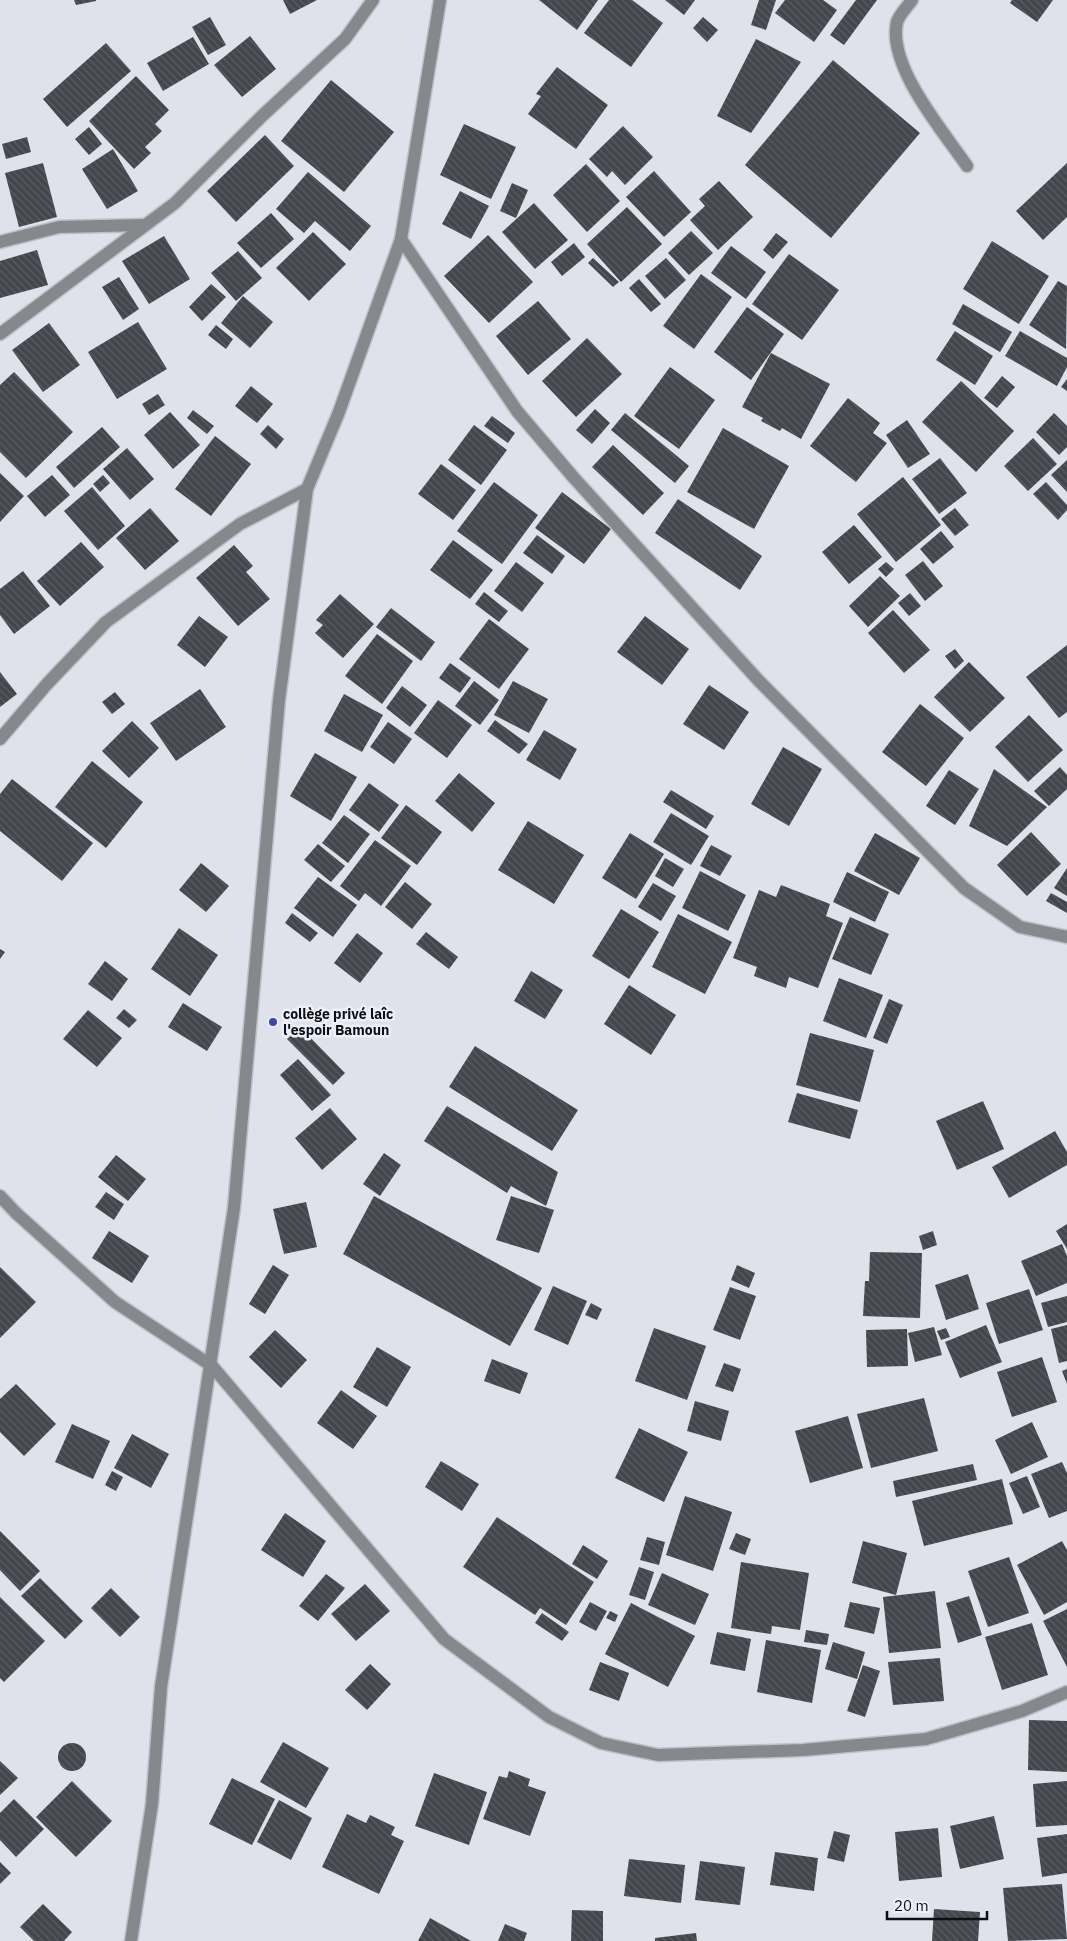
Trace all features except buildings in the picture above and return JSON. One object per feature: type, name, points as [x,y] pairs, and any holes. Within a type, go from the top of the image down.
[{"type":"street","points":[[0,334],[175,202],[262,116],[346,39],[373,0]]},
{"type":"street","points":[[130,1941],[152,1804],[161,1687],[194,1466],[212,1366],[234,1208],[278,700],[307,489],[339,412],[401,239],[440,0]]},
{"type":"street","points":[[912,0],[897,21],[897,49],[911,83],[967,166]]},
{"type":"street","points":[[0,242],[59,227],[145,225]]},
{"type":"street","points":[[401,239],[517,411],[574,478],[759,681],[964,888],[1020,927],[1067,937]]},
{"type":"street","points":[[0,739],[47,684],[106,622],[240,524],[307,489]]},
{"type":"street","points":[[0,1196],[16,1213],[115,1302],[212,1366],[444,1639],[549,1718],[601,1743],[658,1756],[804,1750],[926,1739],[1022,1711],[1067,1692]]},
{"type":"place","name":"collège privé laîc l'espoir Bamoun","points":[[273,1022]]}]
